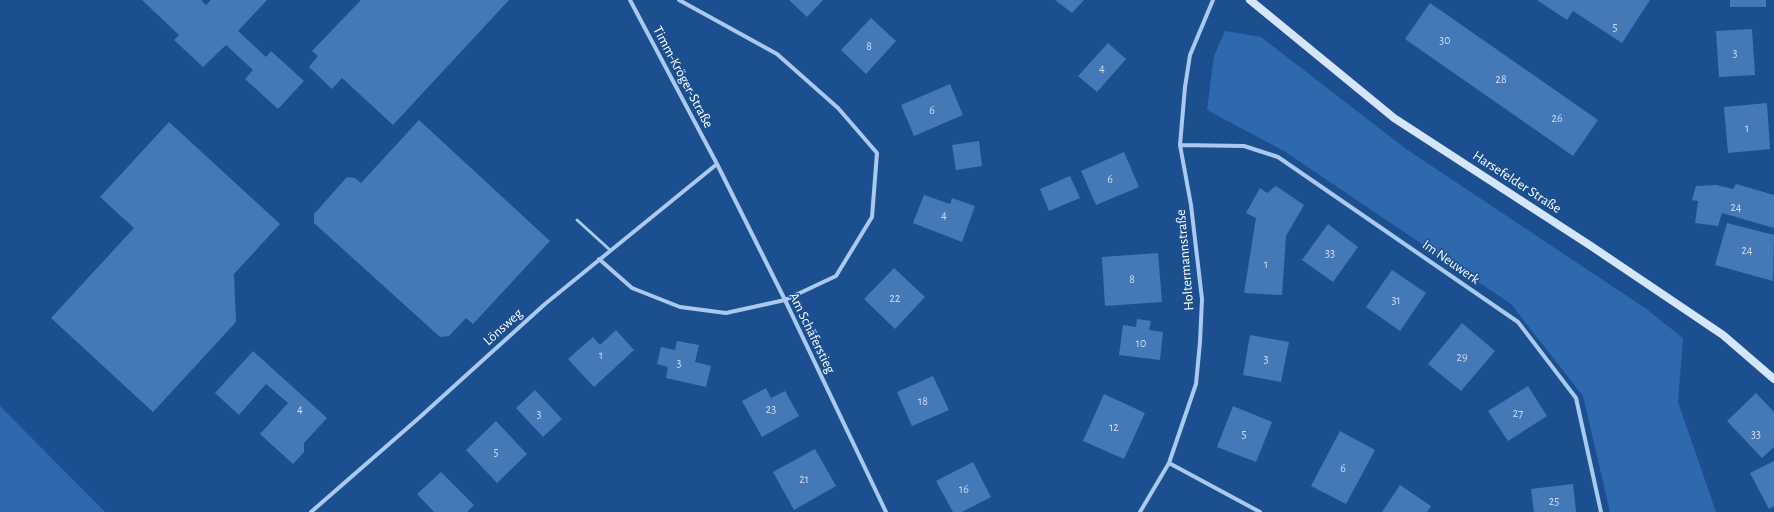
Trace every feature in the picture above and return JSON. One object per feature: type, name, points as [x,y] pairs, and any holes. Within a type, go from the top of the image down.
[{"type":"main road","name":"Harsefelder Straße","points":[[1250,0],[1394,118],[1591,246],[1723,335],[1773,375]]},
{"type":"street","name":"Timm-Kröger-Straße","points":[[630,0],[716,164]]},
{"type":"street","points":[[599,259],[632,288],[680,307],[726,313],[785,300],[836,276],[872,217],[876,153],[838,108],[777,54],[679,0]]},
{"type":"street","name":"Holtermannstraße","points":[[1140,512],[1169,463],[1196,384],[1202,307],[1191,205],[1180,145],[1185,88],[1190,55],[1213,0]]},
{"type":"street","name":"Im Neuwerk","points":[[1180,145],[1244,146],[1278,157],[1518,322],[1576,398],[1601,512]]},
{"type":"street","name":"Lönsweg","points":[[311,512],[420,417],[545,304],[716,164]]},
{"type":"street","name":"Am Schäferstieg","points":[[716,164],[785,300],[886,512]]},
{"type":"street","points":[[1169,463],[1260,512]]},
{"type":"lane","points":[[578,220],[610,250]]},
{"type":"shaded area","points":[[1225,31],[1261,37],[1406,149],[1645,308],[1683,338],[1678,402],[1716,512],[1610,512],[1583,396],[1511,304],[1284,151],[1207,110],[1214,56]]},
{"type":"shaded area","points":[[0,406],[105,512],[0,512]]},
{"type":"building","points":[[142,0],[201,0],[206,5],[211,0],[267,0],[238,31],[266,57],[271,51],[304,81],[278,109],[245,79],[253,70],[226,45],[203,67],[174,40],[179,35]]},
{"type":"building","points":[[361,0],[509,0],[393,125],[342,78],[332,89],[309,67],[318,56],[312,51]]},
{"type":"building","points":[[789,0],[823,0],[807,17]]},
{"type":"building","points":[[1055,0],[1084,0],[1072,13]]},
{"type":"building","points":[[1537,0],[1650,0],[1622,43],[1573,11],[1567,20]]},
{"type":"building","points":[[1730,0],[1766,0],[1766,7],[1730,7]]},
{"type":"building","points":[[1430,3],[1598,120],[1573,156],[1405,39]]},
{"type":"building","points":[[871,18],[896,41],[866,74],[841,50]]},
{"type":"building","points":[[1752,29],[1755,75],[1719,77],[1716,31]]},
{"type":"building","points":[[1108,43],[1126,59],[1097,92],[1078,76]]},
{"type":"building","points":[[950,84],[963,115],[914,136],[901,105]]},
{"type":"building","points":[[1767,103],[1770,149],[1728,153],[1724,107]]},
{"type":"building","points":[[419,120],[550,241],[473,324],[466,318],[449,336],[440,337],[314,223],[314,214],[347,177],[355,178],[361,183]]},
{"type":"building","points":[[169,122],[280,224],[234,274],[236,322],[153,412],[51,318],[134,228],[100,197]]},
{"type":"building","points":[[979,141],[982,166],[956,170],[952,145]]},
{"type":"building","points":[[1124,152],[1139,187],[1096,205],[1081,171]]},
{"type":"building","points":[[1070,176],[1080,198],[1049,211],[1040,189]]},
{"type":"building","points":[[1736,184],[1774,195],[1774,228],[1722,213],[1718,226],[1695,223],[1698,201],[1692,200],[1696,186],[1716,185],[1733,189]]},
{"type":"building","points":[[1276,186],[1304,205],[1286,236],[1282,295],[1244,293],[1256,218],[1246,213],[1260,188],[1267,193]]},
{"type":"building","points":[[924,195],[950,204],[952,198],[975,206],[962,242],[913,223]]},
{"type":"building","points":[[1727,223],[1774,235],[1773,281],[1715,265]]},
{"type":"building","points":[[1328,224],[1358,247],[1333,282],[1302,260]]},
{"type":"building","points":[[1158,253],[1162,302],[1105,306],[1102,257]]},
{"type":"building","points":[[894,268],[925,297],[895,329],[864,299]]},
{"type":"building","points":[[1392,270],[1426,293],[1400,331],[1366,307]]},
{"type":"building","points":[[1137,319],[1151,321],[1149,330],[1163,332],[1160,360],[1119,355],[1123,325],[1136,327]]},
{"type":"building","points":[[1462,323],[1495,351],[1461,391],[1428,364]]},
{"type":"building","points":[[616,330],[634,350],[594,387],[568,359],[593,337],[600,345]]},
{"type":"building","points":[[1250,335],[1289,342],[1281,382],[1243,375]]},
{"type":"building","points":[[677,341],[699,345],[695,362],[711,366],[706,387],[666,378],[668,367],[657,364],[661,347],[675,350]]},
{"type":"building","points":[[253,351],[327,418],[304,443],[304,452],[293,464],[260,434],[288,403],[266,384],[239,415],[215,393]]},
{"type":"building","points":[[933,376],[949,410],[912,426],[897,392]]},
{"type":"building","points":[[1528,386],[1547,416],[1508,441],[1488,411]]},
{"type":"building","points":[[766,388],[771,398],[785,391],[799,416],[762,437],[742,401]]},
{"type":"building","points":[[535,390],[562,419],[543,437],[516,408]]},
{"type":"building","points":[[1756,393],[1774,412],[1774,447],[1762,458],[1727,421]]},
{"type":"building","points":[[1104,394],[1145,413],[1124,459],[1083,441]]},
{"type":"building","points":[[1233,406],[1272,422],[1256,462],[1217,447]]},
{"type":"building","points":[[496,421],[527,454],[497,483],[466,450]]},
{"type":"building","points":[[1340,431],[1375,450],[1346,504],[1311,486]]},
{"type":"building","points":[[815,449],[836,486],[794,510],[773,472]]},
{"type":"building","points":[[1774,461],[1774,506],[1769,509],[1750,473]]},
{"type":"building","points":[[973,462],[991,497],[962,512],[953,512],[936,481]]},
{"type":"building","points":[[441,472],[474,505],[467,512],[434,512],[417,494]]},
{"type":"building","points":[[1573,484],[1576,512],[1534,512],[1531,489]]},
{"type":"building","points":[[1400,485],[1431,506],[1427,512],[1382,512]]}]
